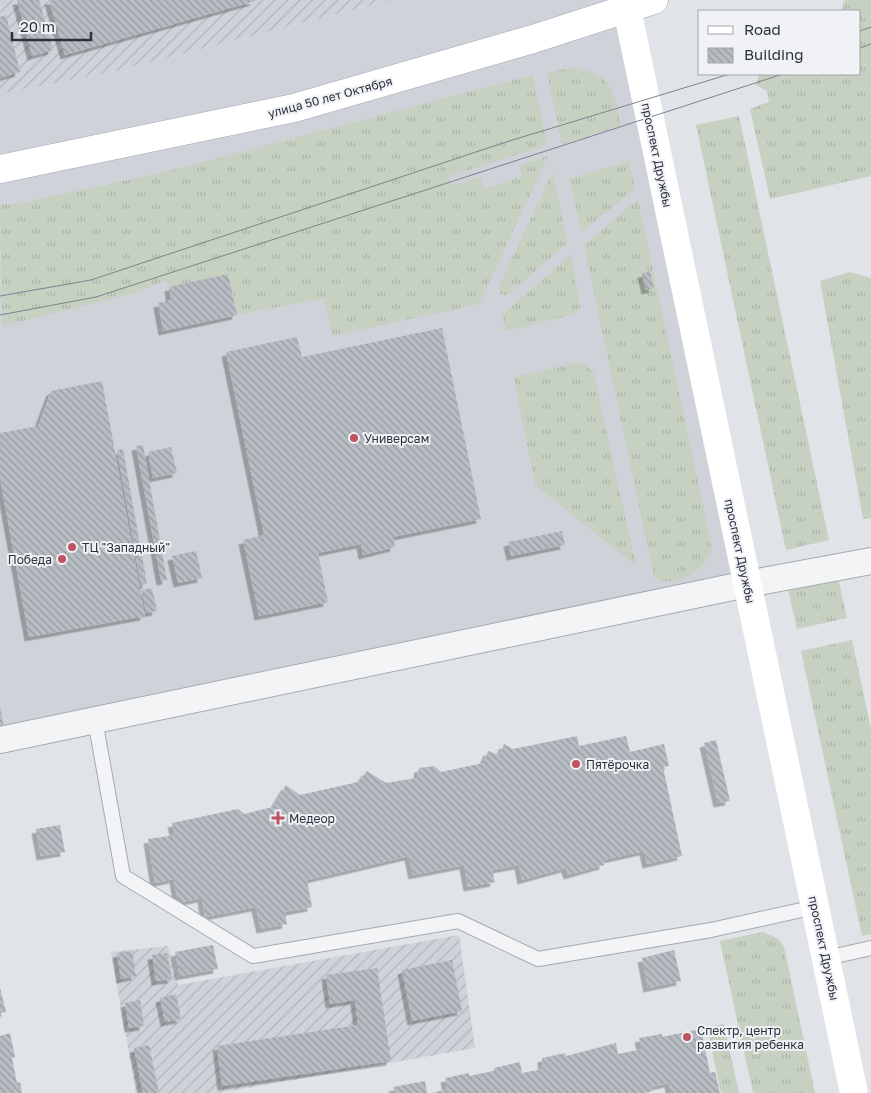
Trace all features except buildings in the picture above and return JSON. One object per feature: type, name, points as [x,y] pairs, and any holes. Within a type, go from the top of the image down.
[{"type":"main road","name":"улица 50 лет Октября","points":[[0,169],[294,108],[627,10],[654,0]]},
{"type":"main road","name":"проспект Дружбы","points":[[627,10],[854,1093]]},
{"type":"street","points":[[0,740],[747,584],[871,561]]},
{"type":"lane","points":[[95,720],[123,876],[253,956],[458,921],[538,959],[711,930],[815,907]]},
{"type":"lane","points":[[826,958],[871,948]]},
{"type":"shaded area","points":[[0,0],[391,0],[112,72],[0,94]]},
{"type":"shaded area","points":[[391,0],[620,0],[750,587],[0,736],[0,94],[112,72]]},
{"type":"shaded area","points":[[459,935],[475,1048],[219,1093],[136,1093],[111,952],[168,946],[178,985]]},
{"type":"green space","points":[[844,0],[871,0],[871,176],[770,199],[750,109],[769,102],[767,91],[756,85],[759,75],[861,75],[861,10],[842,10]]},
{"type":"green space","points":[[573,68],[596,74],[609,86],[616,103],[621,126],[562,144],[547,72]]},
{"type":"green space","points":[[533,75],[547,145],[449,176],[451,186],[480,177],[484,189],[522,176],[520,165],[548,156],[479,304],[332,336],[324,298],[237,315],[228,274],[169,287],[166,280],[138,292],[2,326],[0,205],[21,203],[169,171]]},
{"type":"green space","points":[[739,116],[829,540],[786,550],[696,125]]},
{"type":"green space","points":[[629,161],[635,188],[582,232],[569,179]]},
{"type":"green space","points":[[553,171],[567,243],[507,296],[501,294],[498,288]]},
{"type":"green space","points":[[638,199],[712,548],[704,564],[697,571],[680,580],[671,581],[662,581],[654,577],[584,245]]},
{"type":"green space","points":[[571,254],[580,306],[576,314],[506,331],[502,315]]},
{"type":"green space","points":[[850,272],[871,278],[871,518],[863,519],[820,281]]},
{"type":"green space","points":[[576,363],[587,365],[594,374],[636,566],[535,485],[514,377]]},
{"type":"green space","points":[[838,578],[847,618],[797,629],[788,589]]},
{"type":"green space","points":[[852,640],[871,729],[871,934],[862,936],[801,651]]},
{"type":"green space","points":[[763,932],[779,939],[784,947],[815,1093],[753,1093],[720,941]]},
{"type":"green space","points":[[724,1024],[739,1093],[721,1093],[707,1027]]},
{"type":"tram line","points":[[861,31],[871,27]]},
{"type":"tram line","points":[[861,48],[871,44]]},
{"type":"tram line","points":[[0,296],[91,280],[506,142],[727,75]]},
{"type":"tram line","points":[[0,315],[96,297],[780,75]]},
{"type":"place","name":"Универсам","points":[[354,438]]},
{"type":"place","name":"ТЦ \"Западный\"","points":[[72,547]]},
{"type":"place","name":"Победа","points":[[62,559]]},
{"type":"place","name":"Пятёрочка","points":[[576,764]]},
{"type":"place","name":"Медеор","points":[[278,818]]},
{"type":"place","name":"Спектр, центр развития ребенка","points":[[687,1037]]}]
